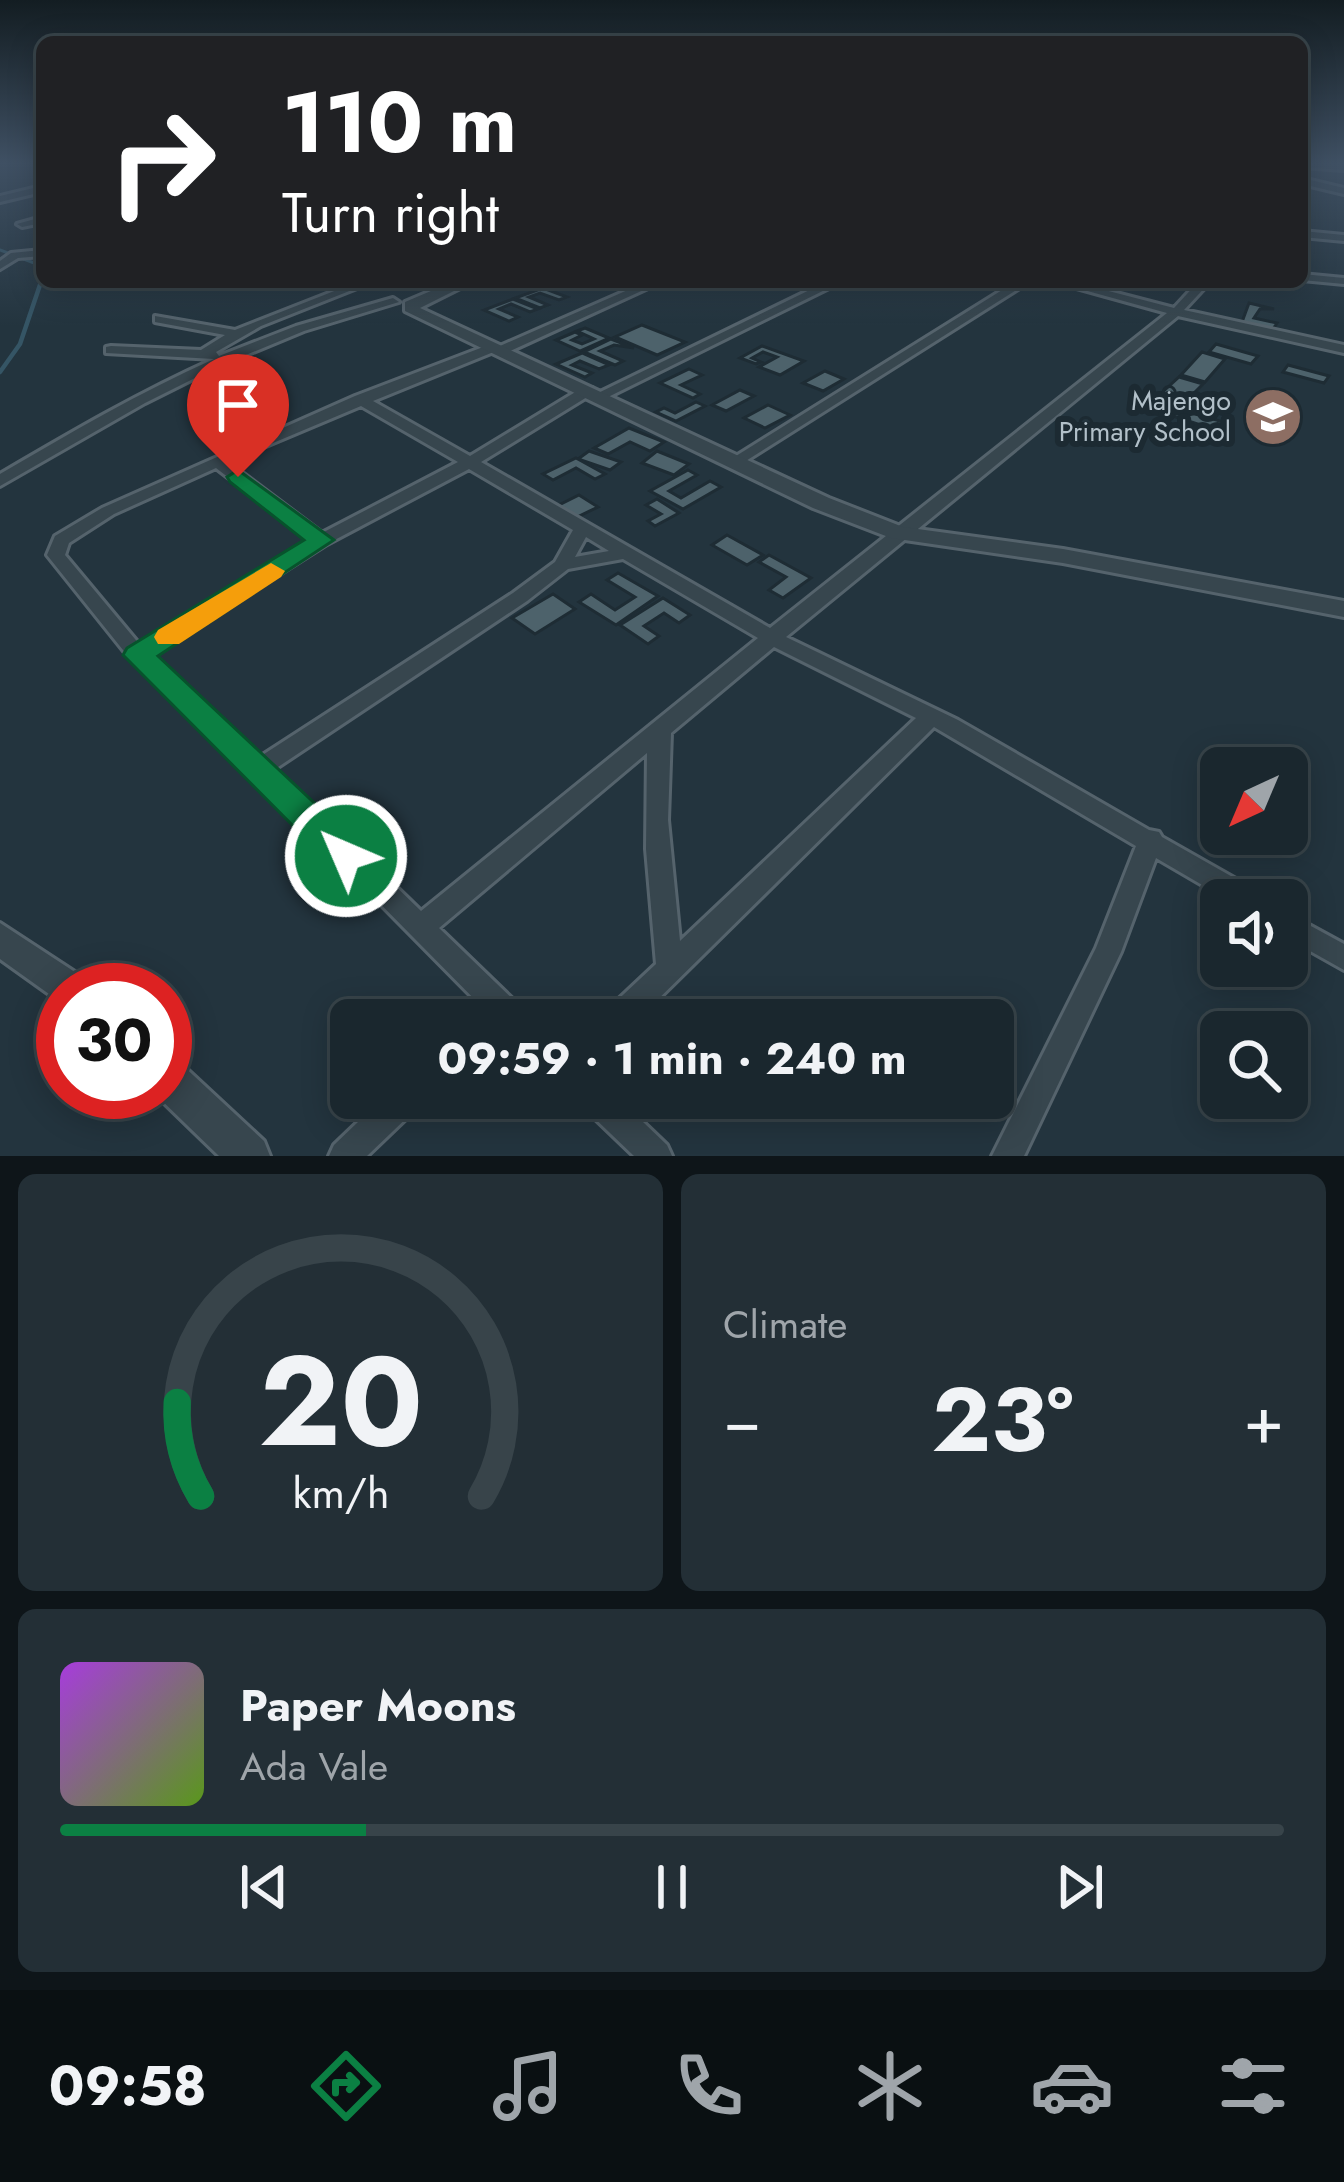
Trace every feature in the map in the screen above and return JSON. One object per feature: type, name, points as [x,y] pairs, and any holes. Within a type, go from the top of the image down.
[{"type":"street","points":[[22,224],[36,221]]},
{"type":"street","points":[[1308,235],[1344,238]]},
{"type":"street","points":[[0,266],[15,255],[36,253]]},
{"type":"street","points":[[1308,278],[1344,281]]},
{"type":"street","points":[[204,354],[232,333],[351,288],[402,303],[821,503],[898,532],[1064,556],[1344,609]]},
{"type":"street","points":[[0,481],[227,357],[305,327],[447,288]]},
{"type":"street","points":[[485,999],[260,768],[138,655],[56,555],[61,540],[94,518],[360,399],[641,288]]},
{"type":"street","points":[[138,655],[321,540],[593,393],[822,288]]},
{"type":"street","points":[[736,461],[1013,288]]},
{"type":"street","points":[[1083,288],[1344,349]]},
{"type":"street","points":[[419,928],[775,639],[898,532],[1176,312],[1198,288]]},
{"type":"street","points":[[159,319],[232,333]]},
{"type":"street","points":[[111,350],[227,357]]},
{"type":"street","points":[[360,399],[623,554],[775,639],[931,716],[1216,879]]},
{"type":"street","points":[[218,462],[321,540]]},
{"type":"street","points":[[260,768],[466,635],[562,565],[581,530]]},
{"type":"street","points":[[562,565],[623,554]]},
{"type":"street","points":[[638,999],[931,716]]},
{"type":"street","points":[[660,732],[653,788],[655,854],[670,966]]},
{"type":"street","points":[[1008,1156],[1108,952],[1151,839]]},
{"type":"street","points":[[1308,936],[1344,958]]},
{"type":"street","points":[[0,939],[36,965]]},
{"type":"street","points":[[192,1107],[229,1149]]},
{"type":"street","points":[[345,1156],[383,1119]]},
{"type":"street","points":[[618,1119],[656,1156]]},
{"type":"building","points":[[543,288],[567,297],[559,300],[540,293],[529,297],[548,305],[540,308],[515,298]]},
{"type":"building","points":[[513,299],[538,309],[530,312],[511,304],[499,309],[518,317],[509,321],[484,310]]},
{"type":"building","points":[[1249,303],[1274,309],[1260,309],[1254,318],[1277,323],[1273,329],[1242,322]]},
{"type":"building","points":[[642,325],[685,342],[657,355],[615,337]]},
{"type":"building","points":[[585,328],[609,338],[580,351],[556,340],[575,332],[582,335],[572,340],[582,344],[594,339],[577,331]]},
{"type":"building","points":[[611,339],[634,348],[614,345],[600,351],[623,361],[615,365],[584,352]]},
{"type":"building","points":[[1216,344],[1258,356],[1251,364],[1209,352]]},
{"type":"building","points":[[762,346],[804,361],[780,375],[759,367],[777,357],[763,352],[752,358],[761,362],[756,364],[740,358]]},
{"type":"building","points":[[1202,352],[1225,359],[1205,382],[1181,375]]},
{"type":"building","points":[[582,353],[609,365],[599,369],[580,361],[572,365],[592,373],[585,377],[556,364]]},
{"type":"building","points":[[1288,365],[1329,376],[1324,383],[1283,372]]},
{"type":"building","points":[[689,369],[702,375],[681,385],[700,394],[693,398],[660,383]]},
{"type":"building","points":[[825,371],[844,379],[823,391],[803,383]]},
{"type":"building","points":[[1179,377],[1203,384],[1181,406],[1156,398]]},
{"type":"building","points":[[740,390],[754,396],[726,411],[712,405]]},
{"type":"building","points":[[1155,401],[1223,422],[1216,430],[1148,408]]},
{"type":"building","points":[[696,402],[705,406],[676,421],[656,412],[664,408],[675,413]]},
{"type":"building","points":[[768,405],[790,415],[765,428],[744,418]]},
{"type":"building","points":[[629,428],[664,442],[650,451],[630,442],[608,454],[594,448]]},
{"type":"building","points":[[589,451],[621,462],[610,470],[578,459]]},
{"type":"building","points":[[657,451],[689,464],[674,475],[642,463]]},
{"type":"building","points":[[576,458],[605,474],[595,479],[576,468],[553,480],[543,474]]},
{"type":"building","points":[[688,470],[697,475],[669,491],[681,498],[710,481],[721,487],[683,509],[650,491]]},
{"type":"building","points":[[579,495],[598,507],[575,518],[557,506]]},
{"type":"building","points":[[657,499],[679,513],[655,526],[648,521],[661,514],[646,505]]},
{"type":"building","points":[[727,535],[763,555],[747,565],[712,545]]},
{"type":"building","points":[[769,555],[811,578],[783,598],[769,590],[786,577],[759,562]]},
{"type":"building","points":[[618,573],[658,596],[616,625],[579,602],[591,594],[615,610],[635,597],[607,580]]},
{"type":"building","points":[[553,594],[575,609],[535,634],[512,618]]},
{"type":"building","points":[[663,598],[690,615],[679,623],[664,613],[644,626],[659,636],[648,644],[620,625]]},
{"type":"waterway","points":[[0,250],[36,264]]},
{"type":"waterway","points":[[0,372],[20,344],[39,288]]},
{"type":"slow traffic","points":[[168,637],[245,592],[271,571]]},
{"type":"place","name":"Majengo Primary School","points":[[1273,417]]},
{"type":"route","points":[[238,477],[321,540],[138,655],[346,856]]}]
